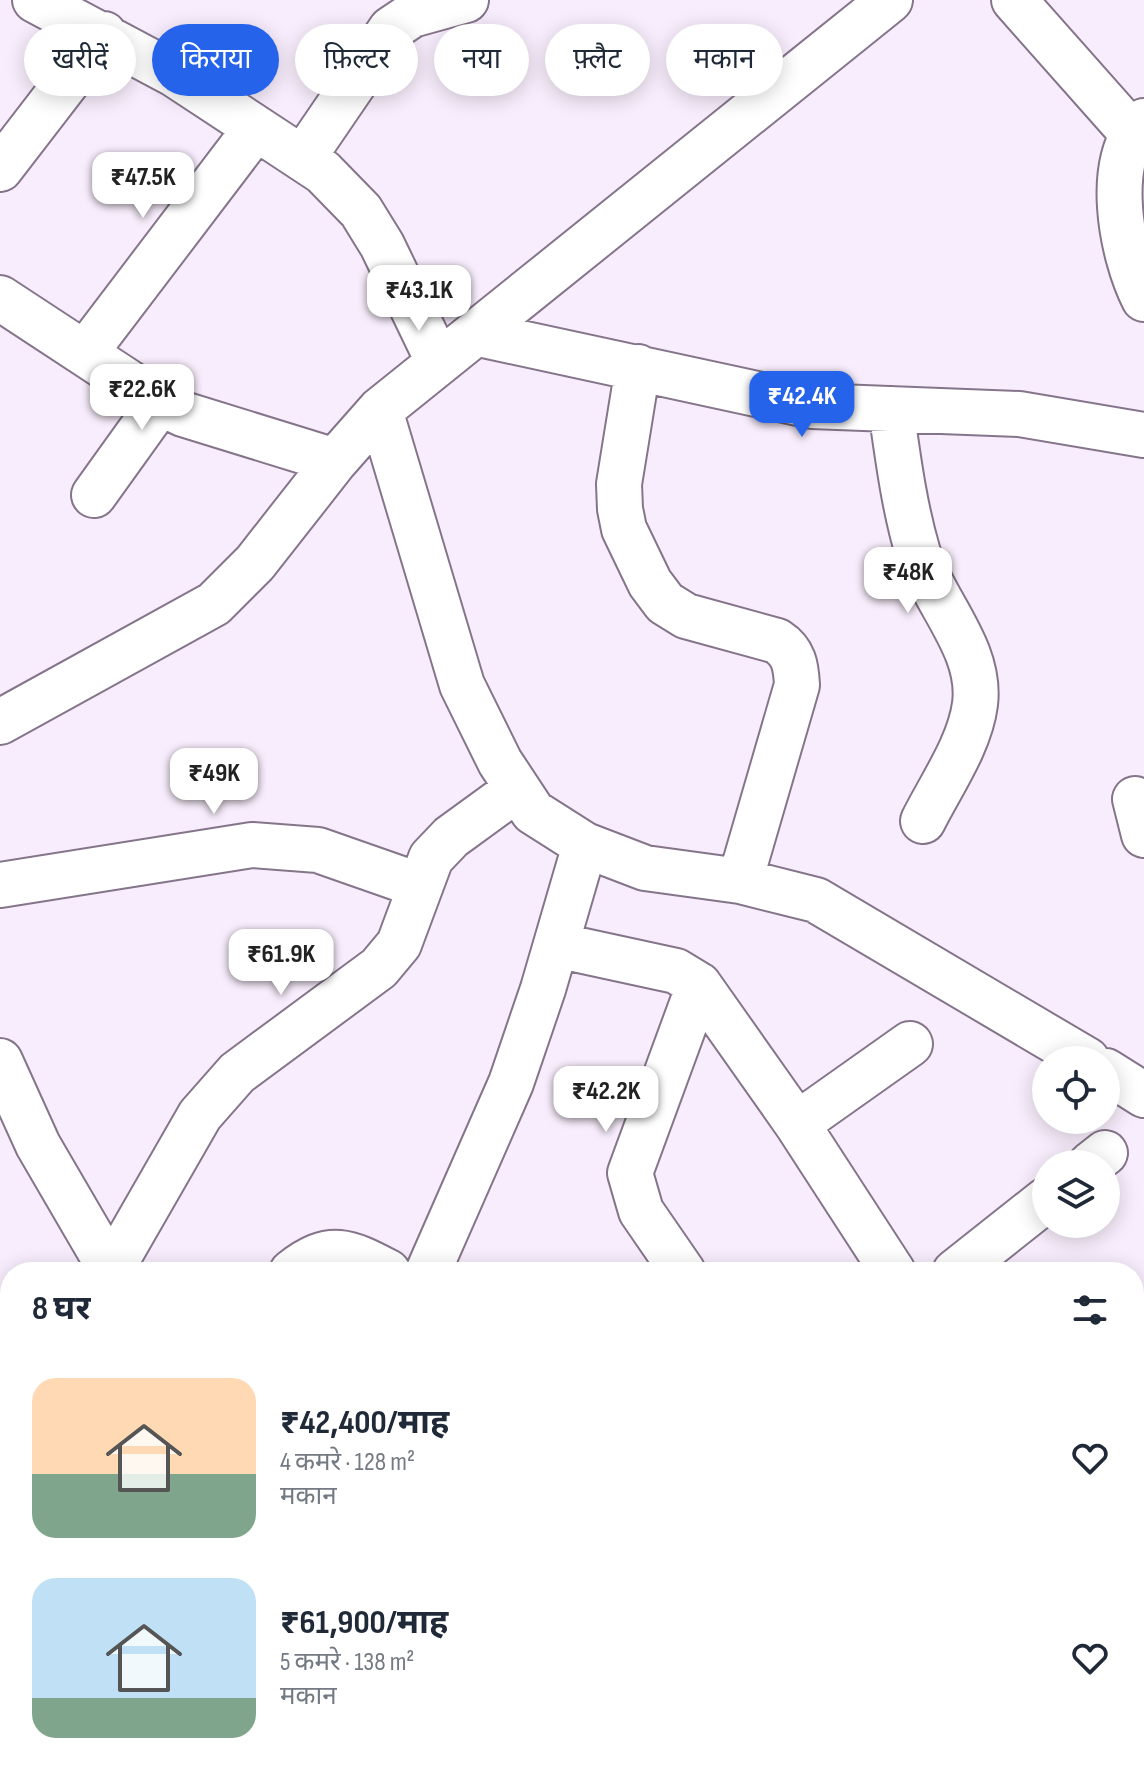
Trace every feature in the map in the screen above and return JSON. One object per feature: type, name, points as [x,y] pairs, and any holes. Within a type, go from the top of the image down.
[{"type":"street","points":[[35,0],[84,24]]},
{"type":"street","points":[[303,158],[391,29],[412,15],[466,0]]},
{"type":"street","points":[[0,722],[214,604],[255,563],[335,461],[380,410],[438,361],[479,334],[890,0]]},
{"type":"street","points":[[1014,0],[1138,127],[1119,165],[1126,250],[1142,291]]},
{"type":"street","points":[[136,54],[323,172],[361,211],[382,245],[438,361]]},
{"type":"street","points":[[0,169],[56,96]]},
{"type":"street","points":[[85,353],[256,128]]},
{"type":"street","points":[[0,298],[160,403],[183,414],[335,461]]},
{"type":"street","points":[[479,334],[812,406],[1019,414],[1144,435]]},
{"type":"street","points":[[638,367],[619,484],[620,509],[624,529],[650,583],[665,603],[686,616],[777,641],[787,648],[796,665],[797,685],[740,881]]},
{"type":"street","points":[[94,495],[160,403]]},
{"type":"street","points":[[891,409],[903,498],[919,555],[933,590],[969,655],[975,677],[975,704],[967,732],[923,821]]},
{"type":"street","points":[[380,410],[462,685],[500,762],[533,812],[585,845],[645,868],[740,881],[816,900],[1063,1046]]},
{"type":"street","points":[[116,1262],[200,1115],[237,1073],[379,968],[399,944],[418,885],[431,858],[451,837],[517,789]]},
{"type":"street","points":[[0,885],[252,845],[318,850],[418,885]]},
{"type":"street","points":[[432,1262],[511,1083],[585,845]]},
{"type":"street","points":[[556,945],[676,971],[699,985],[797,1124],[887,1262]]},
{"type":"street","points":[[676,1262],[641,1211],[630,1173],[699,985]]},
{"type":"street","points":[[797,1124],[910,1044]]},
{"type":"street","points":[[0,1061],[38,1145],[106,1262]]},
{"type":"street","points":[[1120,1080],[1144,1095]]},
{"type":"street","points":[[968,1262],[1032,1211]]},
{"type":"street","points":[[308,1262],[323,1253],[342,1252],[365,1262]]}]
